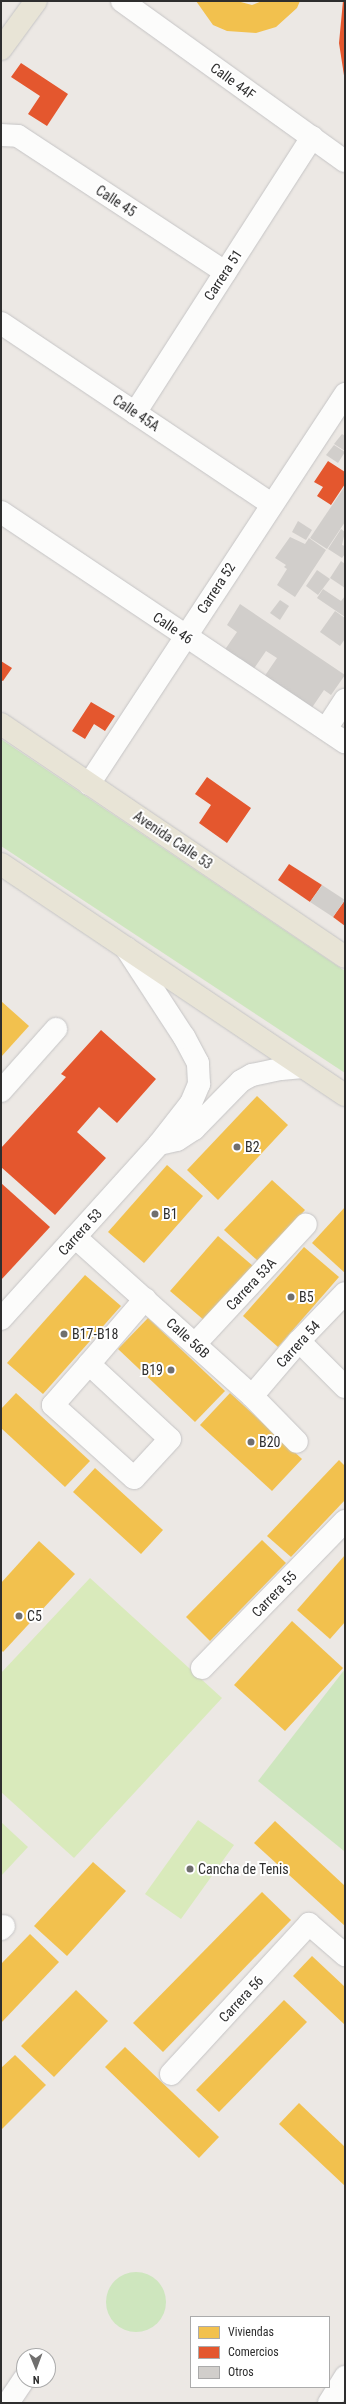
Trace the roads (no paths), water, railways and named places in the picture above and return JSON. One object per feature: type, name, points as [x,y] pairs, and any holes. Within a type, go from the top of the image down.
[{"type":"main road","points":[[1,49],[36,1]]},
{"type":"main road","name":"Avenida Calle 53","points":[[1,724],[345,957]]},
{"type":"main road","points":[[1,864],[345,1095]]},
{"type":"street","name":"Calle 44F","points":[[122,1],[345,161]]},
{"type":"street","name":"Calle 45","points":[[4,134],[18,136],[225,272]]},
{"type":"street","name":"Carrera 51","points":[[135,413],[312,137]]},
{"type":"street","name":"Calle 45A","points":[[1,323],[271,504]]},
{"type":"street","name":"Carrera 52","points":[[89,784],[184,636],[345,394]]},
{"type":"street","name":"Calle 46","points":[[1,512],[184,636],[345,742]]},
{"type":"street","points":[[326,729],[345,700]]},
{"type":"street","name":"Carrera 53","points":[[2,1315],[159,1144],[190,1104],[199,1084],[198,1063],[184,1036],[126,947]]},
{"type":"street","points":[[1,1091],[56,1029]]},
{"type":"street","points":[[159,1144],[177,1140],[194,1129],[240,1081],[252,1075],[274,1070],[303,1067]]},
{"type":"street","name":"Carrera 53A","points":[[195,1344],[306,1224]]},
{"type":"street","name":"Calle 56B","points":[[75,1237],[252,1396],[297,1442]]},
{"type":"street","name":"Carrera 54","points":[[252,1396],[298,1341],[345,1293]]},
{"type":"street","points":[[88,1364],[170,1439],[134,1478],[53,1405],[88,1364],[145,1299]]},
{"type":"street","points":[[298,1341],[345,1387]]},
{"type":"street","name":"Carrera 55","points":[[202,1668],[345,1521]]},
{"type":"street","name":"Carrera 56","points":[[171,2074],[309,1924],[345,1955]]},
{"type":"street","points":[[329,2403],[345,2377]]},
{"type":"street","points":[[8,2403],[18,2388]]},
{"type":"place","name":"B2","points":[[237,1147]]},
{"type":"place","name":"B1","points":[[155,1214]]},
{"type":"place","name":"B5","points":[[291,1297]]},
{"type":"place","name":"B17-B18","points":[[64,1334]]},
{"type":"place","name":"B19","points":[[171,1370]]},
{"type":"place","name":"B20","points":[[251,1442]]},
{"type":"place","name":"C5","points":[[19,1616]]},
{"type":"place","name":"Cancha de Tenis","points":[[190,1869]]}]
